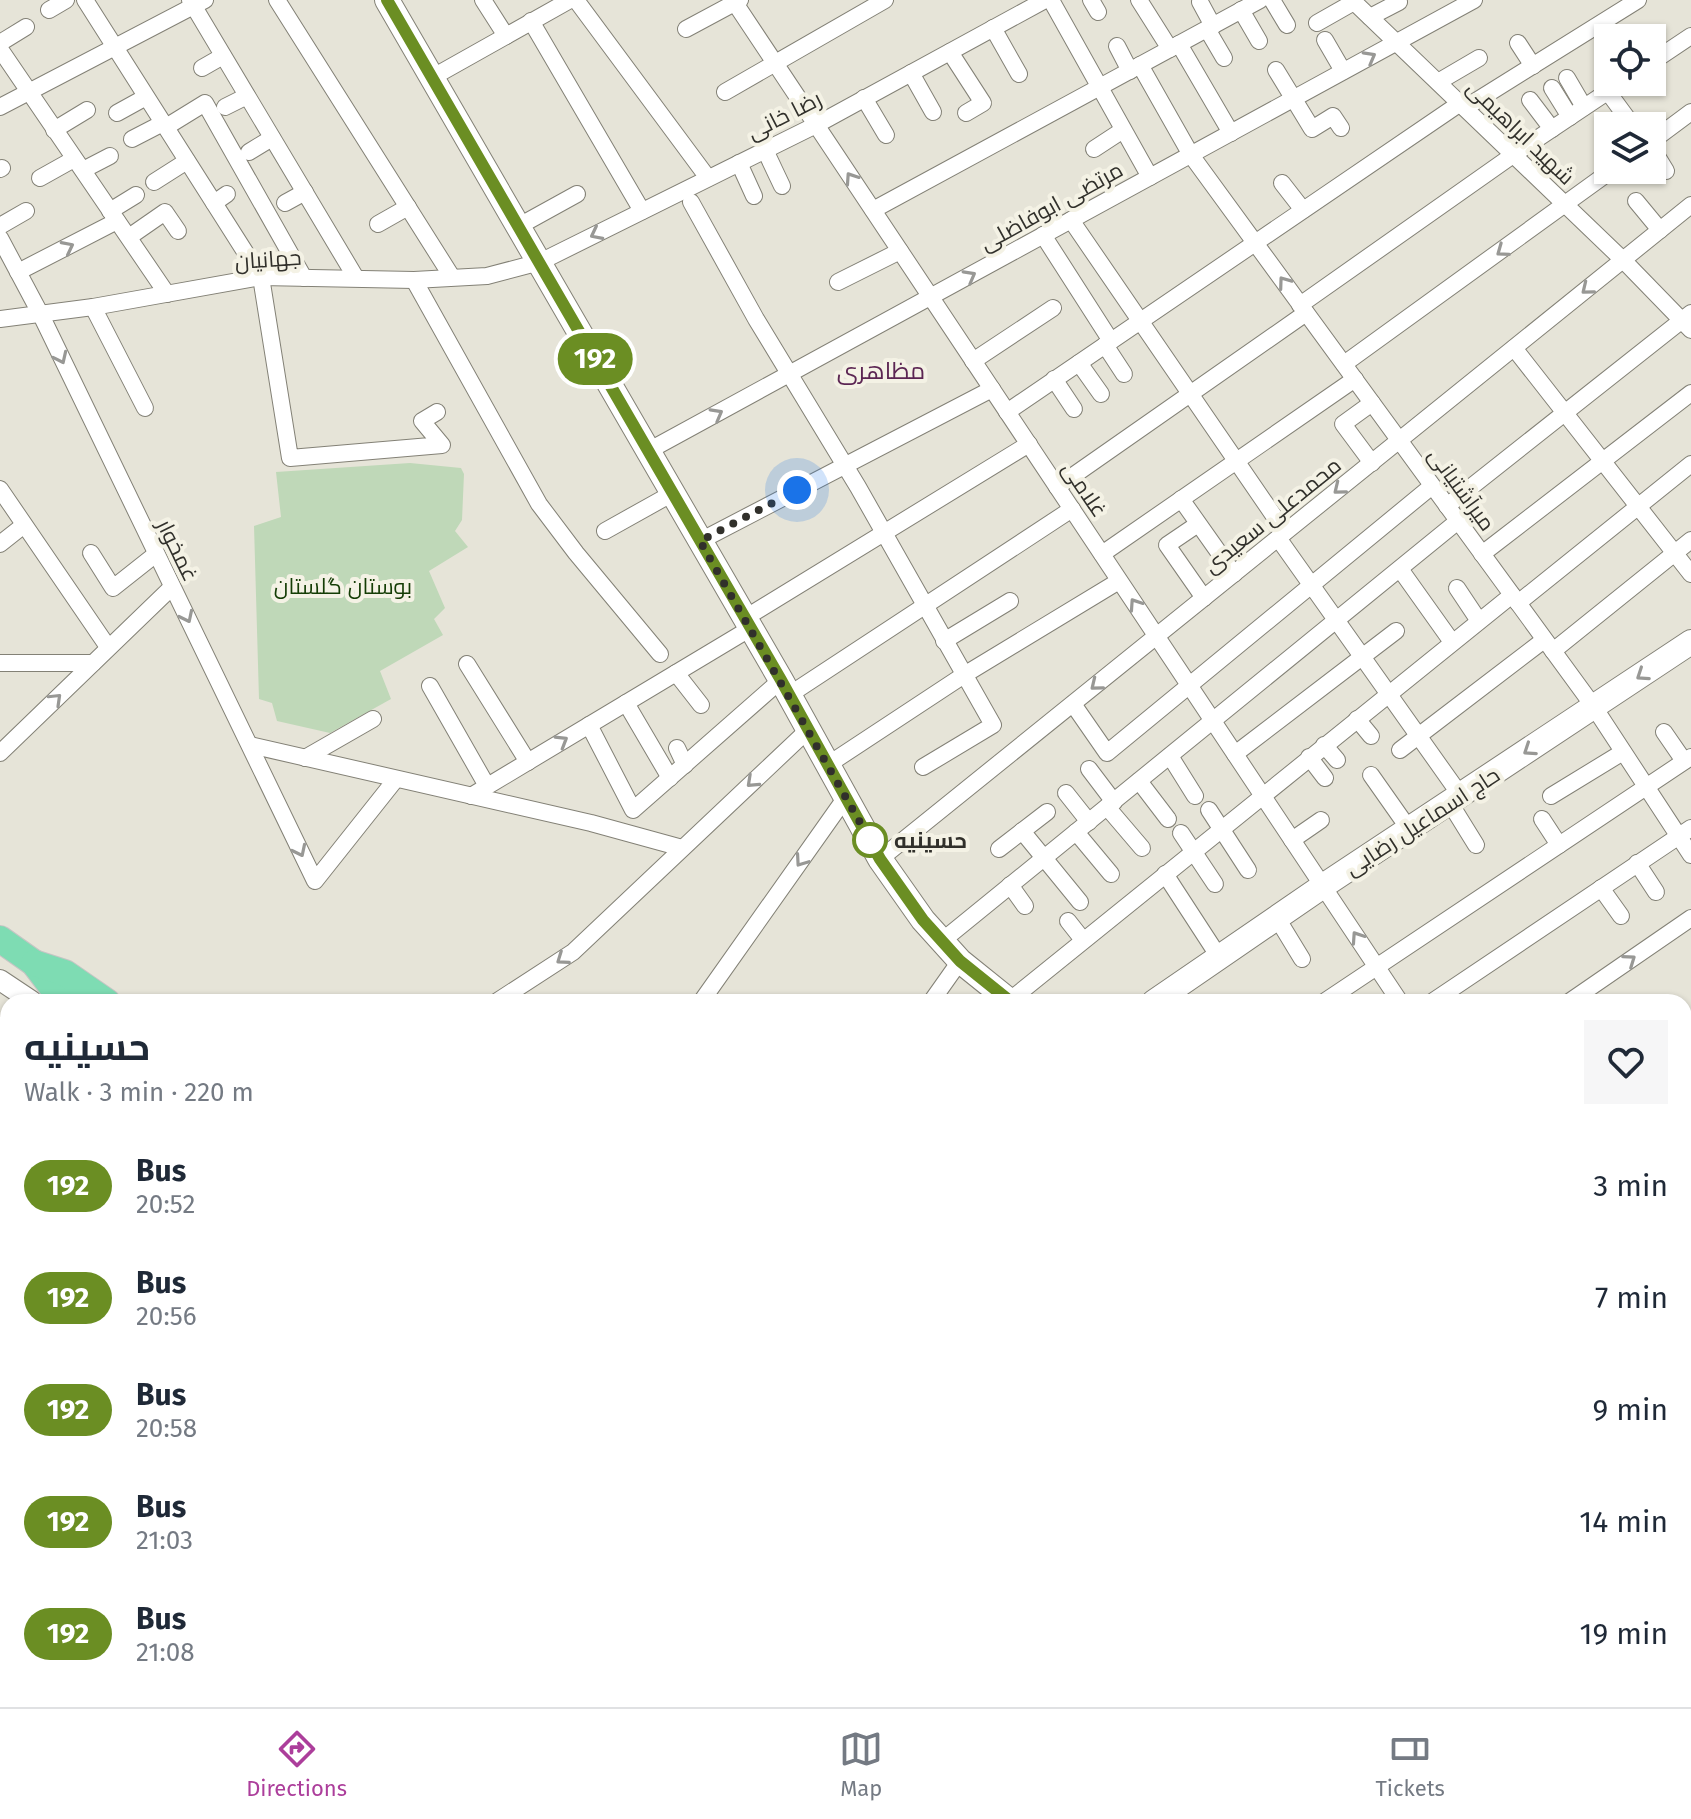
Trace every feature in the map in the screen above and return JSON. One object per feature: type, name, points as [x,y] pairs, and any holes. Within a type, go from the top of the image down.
[{"type":"main road","points":[[387,0],[809,729],[880,859],[923,920],[960,961],[1001,994]]},
{"type":"main road","name":"حاج اسماعیل رضایی","points":[[1166,994],[1691,642]]},
{"type":"main road","points":[[0,939],[34,963],[65,973],[95,994]]},
{"type":"main road","points":[[34,963],[59,994]]},
{"type":"street","points":[[49,10],[66,0]]},
{"type":"street","points":[[85,0],[187,161],[221,198],[261,277],[290,458],[442,445],[422,421],[437,412]]},
{"type":"street","points":[[277,0],[452,277]]},
{"type":"street","points":[[483,0],[506,36]]},
{"type":"street","points":[[433,77],[573,0],[708,178]]},
{"type":"street","points":[[725,92],[885,0]]},
{"type":"street","name":"رضا خانی","points":[[540,262],[816,125],[1045,0]]},
{"type":"street","points":[[1051,0],[1150,177]]},
{"type":"street","points":[[1139,0],[1231,133]]},
{"type":"street","points":[[873,210],[1174,47],[1204,21],[1260,0]]},
{"type":"street","points":[[1272,0],[1287,25]]},
{"type":"street","name":"مرتضی ابوفاضلی","points":[[648,451],[1397,42],[1456,4],[1474,0]]},
{"type":"street","points":[[1007,412],[1303,210],[1462,106],[1638,0]]},
{"type":"street","points":[[686,29],[736,1]]},
{"type":"street","name":"غلامی","points":[[736,1],[1395,994]]},
{"type":"street","points":[[1317,23],[1353,1]]},
{"type":"street","name":"شهید ابراهیمی","points":[[1353,1],[1688,321]]},
{"type":"street","points":[[0,107],[196,2],[223,56],[356,278]]},
{"type":"street","points":[[1370,17],[1399,2]]},
{"type":"street","points":[[1236,8],[1259,41]]},
{"type":"street","points":[[531,21],[642,211]]},
{"type":"street","points":[[1204,21],[1224,58]]},
{"type":"street","points":[[26,27],[0,46],[28,92],[167,294]]},
{"type":"street","points":[[993,28],[1019,74]]},
{"type":"street","points":[[1666,53],[1691,36]]},
{"type":"street","points":[[1325,40],[1343,71]]},
{"type":"street","points":[[1518,43],[1533,66]]},
{"type":"street","name":"میرآشتیانی","points":[[1117,46],[1135,68],[1191,155],[1594,707],[1646,787],[1685,832],[1691,855]]},
{"type":"street","points":[[950,52],[990,99],[966,113]]},
{"type":"street","points":[[202,68],[223,56]]},
{"type":"street","points":[[1438,82],[1479,58]]},
{"type":"street","points":[[1276,70],[1312,129],[1333,116],[1341,128]]},
{"type":"street","points":[[911,73],[933,112]]},
{"type":"street","points":[[1567,78],[1577,112]]},
{"type":"street","points":[[1552,88],[1577,112]]},
{"type":"street","points":[[225,107],[247,96]]},
{"type":"street","points":[[1057,487],[1190,394],[1513,155],[1601,96]]},
{"type":"street","points":[[117,113],[146,97]]},
{"type":"street","points":[[864,98],[886,135]]},
{"type":"street","points":[[1530,100],[1552,129]]},
{"type":"street","points":[[132,139],[205,103],[304,278]]},
{"type":"street","points":[[54,130],[87,110]]},
{"type":"street","points":[[1666,131],[1691,112]]},
{"type":"street","points":[[1094,149],[1123,130]]},
{"type":"street","points":[[249,152],[272,138]]},
{"type":"street","points":[[765,150],[782,186]]},
{"type":"street","points":[[40,178],[110,156]]},
{"type":"street","points":[[154,182],[187,161]]},
{"type":"street","points":[[739,163],[754,196]]},
{"type":"street","points":[[1282,183],[1303,210]]},
{"type":"street","points":[[1344,364],[1594,184]]},
{"type":"street","points":[[285,203],[305,192]]},
{"type":"street","points":[[519,226],[577,194]]},
{"type":"street","points":[[18,272],[114,216],[136,195]]},
{"type":"street","points":[[1636,201],[1660,230]]},
{"type":"street","points":[[691,202],[993,725],[923,767]]},
{"type":"street","name":"محمدعلی سعیدی","points":[[880,859],[1691,205]]},
{"type":"street","points":[[378,224],[408,207]]},
{"type":"street","points":[[0,226],[26,211]]},
{"type":"street","points":[[129,237],[165,212],[178,231]]},
{"type":"street","points":[[1071,220],[1236,461],[1313,585],[1420,735],[1476,845]]},
{"type":"street","points":[[1043,235],[1124,374]]},
{"type":"street","name":"غمخوار","points":[[0,238],[41,315],[315,881],[396,779]]},
{"type":"street","points":[[838,282],[900,251]]},
{"type":"street","name":"جهانیان","points":[[0,319],[93,307],[261,277],[414,280],[487,276],[540,262]]},
{"type":"street","points":[[414,280],[539,504],[660,654]]},
{"type":"street","points":[[93,307],[145,408]]},
{"type":"street","points":[[973,361],[1053,308]]},
{"type":"street","points":[[1447,506],[1688,321]]},
{"type":"street","points":[[1514,348],[1691,574]]},
{"type":"street","points":[[1079,363],[1101,394]]},
{"type":"street","points":[[1054,379],[1074,409]]},
{"type":"street","points":[[1102,554],[1355,379]]},
{"type":"street","points":[[700,541],[992,389]]},
{"type":"street","points":[[1482,554],[1691,393]]},
{"type":"street","points":[[1372,403],[1343,424],[1372,463]]},
{"type":"street","points":[[471,796],[676,673],[883,531],[1029,444]]},
{"type":"street","points":[[1018,994],[1083,940],[1107,931],[1165,874],[1389,691],[1691,464]]},
{"type":"street","points":[[1073,704],[1107,753],[1432,486]]},
{"type":"street","points":[[0,489],[108,647]]},
{"type":"street","points":[[605,531],[673,493]]},
{"type":"street","points":[[1181,499],[1234,574]]},
{"type":"street","points":[[589,725],[633,810],[685,765],[785,688],[925,607],[1072,509]]},
{"type":"street","points":[[942,941],[1458,521]]},
{"type":"street","points":[[1198,524],[1167,545],[1204,598]]},
{"type":"street","points":[[0,544],[24,525]]},
{"type":"street","points":[[1400,750],[1691,540]]},
{"type":"street","points":[[91,553],[113,588],[156,554]]},
{"type":"street","points":[[1400,569],[1452,642]]},
{"type":"street","points":[[829,764],[964,675],[1119,581]]},
{"type":"street","points":[[0,753],[172,587]]},
{"type":"street","points":[[1457,588],[1479,621]]},
{"type":"street","points":[[944,641],[1010,601]]},
{"type":"street","points":[[1235,754],[1396,631]]},
{"type":"street","points":[[0,663],[93,663]]},
{"type":"street","points":[[467,664],[528,762]]},
{"type":"street","points":[[676,673],[701,705]]},
{"type":"street","points":[[430,686],[487,786]]},
{"type":"street","points":[[626,703],[670,778]]},
{"type":"street","points":[[305,758],[373,719]]},
{"type":"street","points":[[1357,719],[1371,736]]},
{"type":"street","points":[[508,994],[573,952],[809,729]]},
{"type":"street","points":[[1336,994],[1688,759],[1664,732]]},
{"type":"street","points":[[250,745],[591,823],[682,848]]},
{"type":"street","points":[[1324,745],[1337,760]]},
{"type":"street","points":[[677,748],[685,765]]},
{"type":"street","points":[[1551,796],[1623,752]]},
{"type":"street","points":[[1170,756],[1195,796]]},
{"type":"street","points":[[1309,757],[1325,778]]},
{"type":"street","points":[[1089,769],[1142,848]]},
{"type":"street","points":[[1371,775],[1409,829]]},
{"type":"street","points":[[1139,781],[1168,819]]},
{"type":"street","points":[[1066,793],[1082,827],[1111,874]]},
{"type":"street","points":[[707,994],[846,797]]},
{"type":"street","points":[[1209,810],[1248,870]]},
{"type":"street","points":[[999,849],[1047,812]]},
{"type":"street","points":[[1542,819],[1559,845]]},
{"type":"street","points":[[1292,840],[1321,820]]},
{"type":"street","points":[[1022,831],[1080,902]]},
{"type":"street","points":[[1444,994],[1685,832]]},
{"type":"street","points":[[1181,833],[1215,884]]},
{"type":"street","points":[[1637,863],[1656,892]]},
{"type":"street","points":[[1165,874],[1219,957]]},
{"type":"street","points":[[1010,885],[1025,906]]},
{"type":"street","points":[[1601,888],[1621,916]]},
{"type":"street","points":[[1277,918],[1302,959]]},
{"type":"street","points":[[1581,994],[1691,918]]},
{"type":"street","points":[[1068,921],[1083,940]]},
{"type":"street","points":[[937,994],[960,961]]},
{"type":"street","points":[[0,980],[19,994]]},
{"type":"green space","name":"بوستان گلستان","points":[[410,463],[461,468],[464,474],[462,520],[455,531],[468,547],[429,571],[445,608],[434,619],[443,635],[380,671],[391,699],[330,733],[277,721],[272,703],[259,699],[254,526],[281,517],[276,472]]},
{"type":"bus line","name":"192","points":[[387,0],[781,680],[880,859],[923,920],[960,961],[1001,994]]},
{"type":"place","name":"حسینیه","points":[[870,840]]},
{"type":"district","name":"مظاهری","points":[[881,371]]},
{"type":"route","points":[[797,490],[700,541],[870,840]]}]
